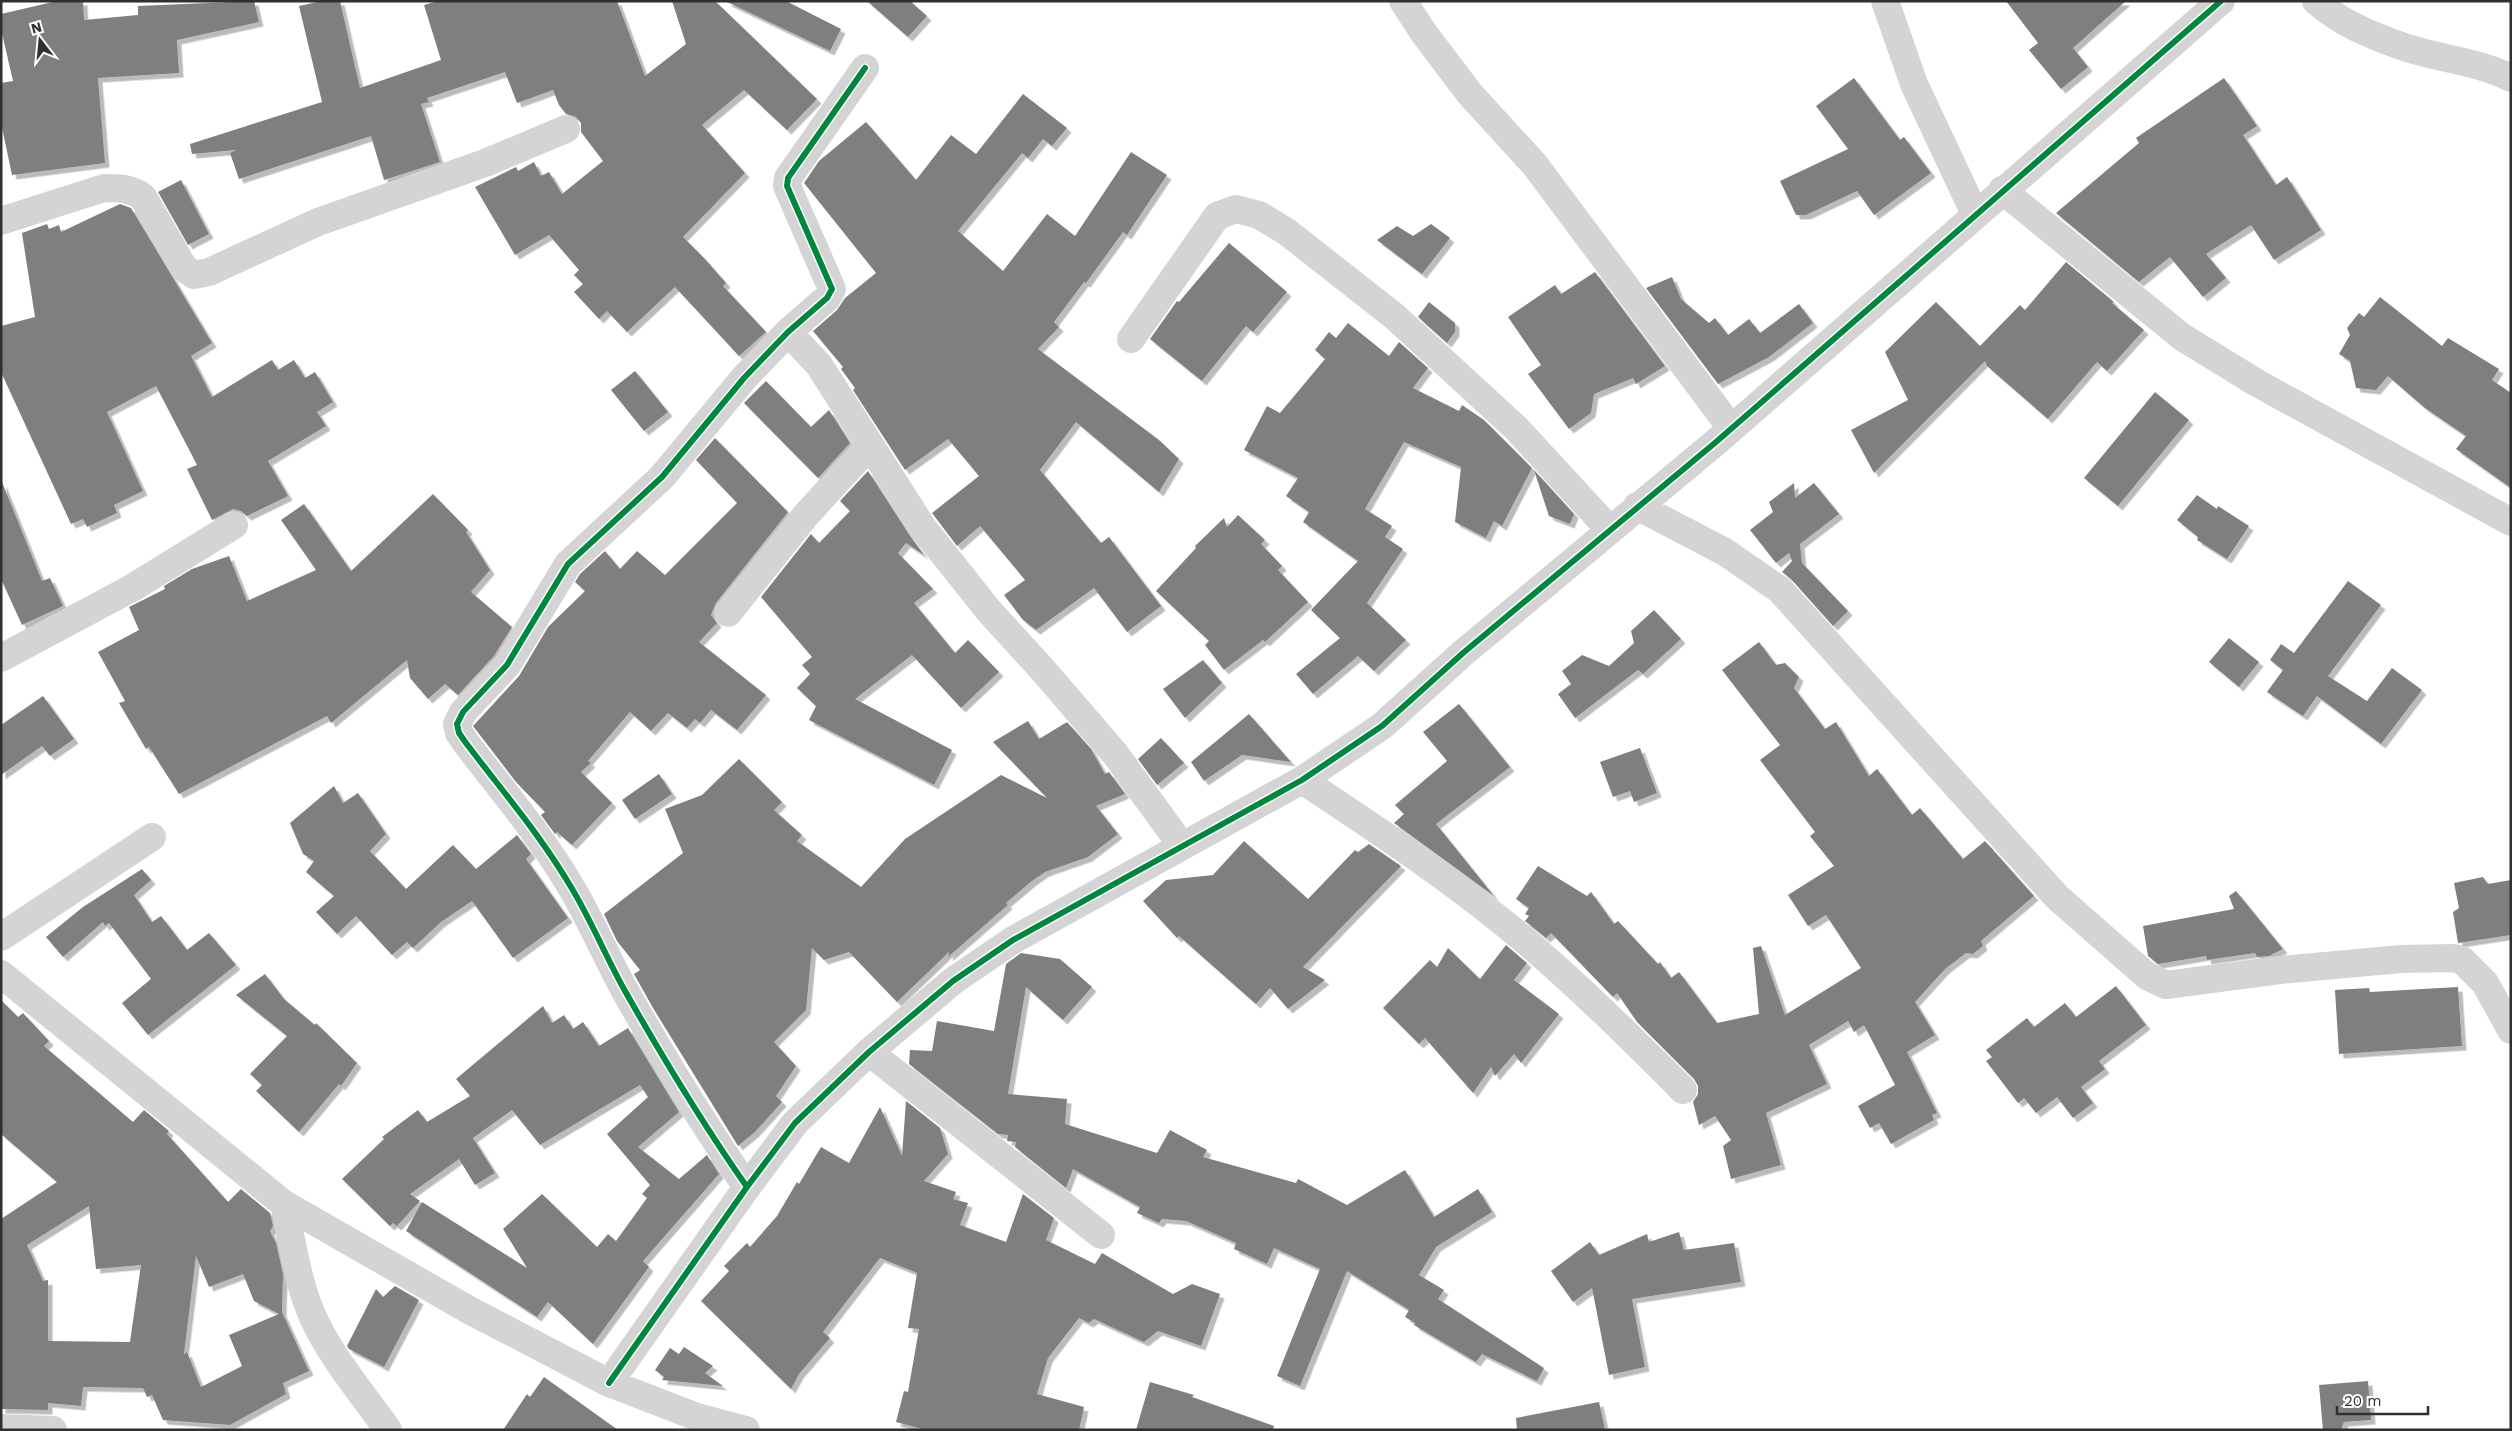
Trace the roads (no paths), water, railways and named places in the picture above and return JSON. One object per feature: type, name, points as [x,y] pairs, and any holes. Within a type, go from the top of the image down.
[{"type":"street","points":[[1403,1],[1423,32],[1470,94],[1535,165],[1731,428]]},
{"type":"street","points":[[1885,1],[1914,84],[1975,214]]},
{"type":"street","points":[[609,1383],[747,1187],[795,1123],[869,1052],[953,981],[1013,940],[1302,780],[1382,726],[1463,653],[1731,428],[2002,190],[2222,1]]},
{"type":"street","points":[[2316,1],[2332,16],[2404,47],[2492,69],[2511,78]]},
{"type":"street","points":[[747,1187],[704,1126],[678,1083],[624,989],[572,887],[528,821],[466,743],[459,733],[457,724],[463,712],[507,665],[568,564],[662,477],[744,378],[788,332],[827,298],[832,289],[792,199],[787,186],[788,178],[865,68]]},
{"type":"street","points":[[1,221],[104,188],[120,188],[135,191],[143,197],[184,268],[194,275],[209,272],[318,222],[485,163],[566,129]]},
{"type":"street","points":[[2002,190],[2182,337],[2257,383],[2511,522]]},
{"type":"street","points":[[1131,339],[1217,216],[1236,209],[1259,215],[1287,232],[1394,316],[1516,428],[1610,530]]},
{"type":"street","points":[[788,332],[819,365],[923,528],[988,611],[1042,669],[1116,755],[1182,846]]},
{"type":"street","points":[[728,613],[806,515],[870,446]]},
{"type":"street","points":[[1638,506],[1725,552],[1780,590],[2057,897],[2093,931],[2122,953],[2147,976],[2166,985],[2280,970],[2401,959],[2453,958],[2462,960],[2485,983],[2511,1030]]},
{"type":"street","points":[[1,658],[132,588],[234,525]]},
{"type":"street","points":[[1302,780],[1395,842],[1468,895],[1529,943],[1595,1002],[1683,1090]]},
{"type":"street","points":[[1,937],[152,837]]},
{"type":"street","points":[[1,974],[284,1204],[469,1310],[609,1383],[697,1417],[746,1430]]},
{"type":"street","points":[[869,1052],[1101,1235]]},
{"type":"street","points":[[284,1204],[299,1277],[313,1316],[334,1352],[388,1430]]},
{"type":"street","points":[[1,1428],[53,1430]]}]
